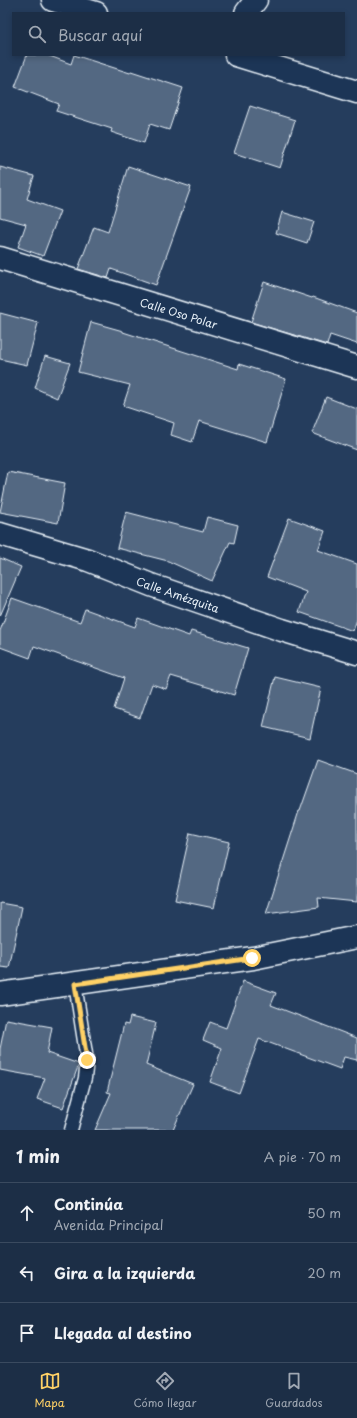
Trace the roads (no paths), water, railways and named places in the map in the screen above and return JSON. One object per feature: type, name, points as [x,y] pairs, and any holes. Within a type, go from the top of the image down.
[{"type":"street","points":[[53,0],[93,12]]},
{"type":"street","points":[[247,12],[256,0]]},
{"type":"street","points":[[239,56],[357,92]]},
{"type":"street","name":"Calle Oso Polar","points":[[0,258],[357,367]]},
{"type":"street","name":"Calle Amézquita","points":[[0,534],[88,560],[151,585],[282,630],[357,653]]},
{"type":"street","points":[[0,994],[252,958],[357,937]]},
{"type":"lane","points":[[71,1130],[85,1078],[87,1060],[75,984]]}]
